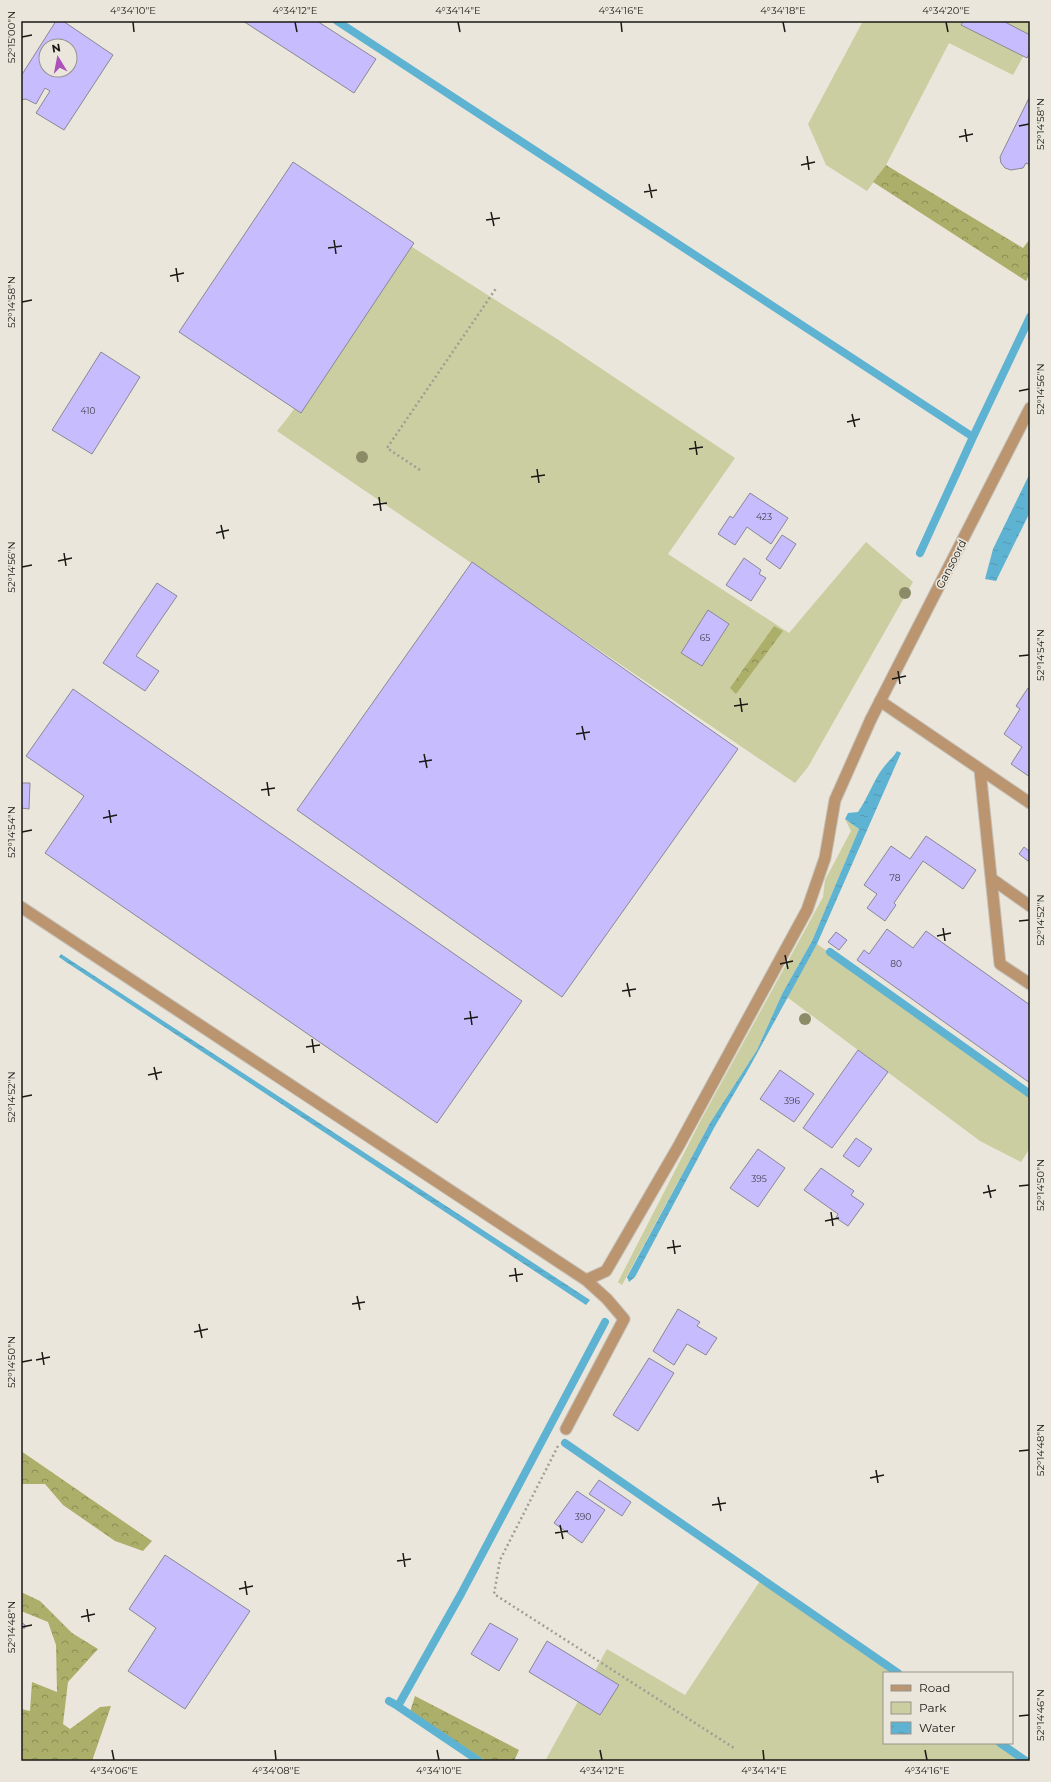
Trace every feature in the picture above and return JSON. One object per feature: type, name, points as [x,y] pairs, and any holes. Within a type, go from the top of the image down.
[{"type":"street","name":"Gansoord","points":[[586,1280],[606,1271],[678,1147],[807,910],[826,858],[835,800],[871,719],[1030,408]]},
{"type":"street","points":[[880,702],[1030,803]]},
{"type":"street","points":[[980,770],[1000,964],[1030,984]]},
{"type":"street","points":[[992,879],[1030,906]]},
{"type":"street","points":[[21,907],[586,1280],[607,1299],[624,1319],[566,1430]]},
{"type":"path","points":[[420,470],[387,448],[497,287]]},
{"type":"path","points":[[566,1430],[500,1560],[494,1594],[734,1748]]},
{"type":"green space","points":[[863,21],[1030,21],[1030,44],[1013,75],[949,43],[886,165],[867,191],[826,165],[808,124]]},
{"type":"green space","points":[[886,165],[1023,248],[1030,239],[1030,274],[1026,281],[873,182]]},
{"type":"green space","points":[[409,245],[557,339],[735,458],[668,554],[789,633],[866,542],[913,582],[808,767],[795,783],[277,431]]},
{"type":"green space","points":[[774,626],[783,631],[736,694],[730,688]]},
{"type":"green space","points":[[845,819],[859,829],[812,941],[782,994],[757,1050],[710,1123],[622,1285],[618,1282],[702,1118],[823,897],[825,880],[851,831]]},
{"type":"green space","points":[[817,944],[1030,1095],[1030,1148],[1021,1162],[980,1141],[787,997]]},
{"type":"green space","points":[[21,1451],[152,1541],[143,1551],[115,1541],[63,1505],[45,1484],[21,1484]]},
{"type":"green space","points":[[760,1581],[893,1672],[883,1672],[883,1744],[998,1744],[1023,1761],[545,1761],[607,1649],[685,1695]]},
{"type":"green space","points":[[21,1592],[40,1601],[72,1633],[98,1649],[68,1682],[63,1724],[70,1729],[100,1707],[111,1706],[92,1761],[21,1761],[21,1709],[30,1711],[32,1682],[57,1692],[56,1645],[48,1622],[21,1611]]},
{"type":"green space","points":[[415,1696],[519,1750],[514,1761],[486,1761],[410,1712]]},
{"type":"water","points":[[1030,473],[1030,512],[996,581],[985,579],[993,549]]},
{"type":"water","points":[[897,751],[901,753],[817,944],[749,1068],[714,1128],[635,1277],[629,1282],[627,1277],[710,1123],[757,1050],[782,994],[812,941],[859,829],[845,819],[848,813],[858,812],[879,773]]},
{"type":"water","points":[[61,954],[590,1300],[586,1305],[66,962],[59,957]]},
{"type":"building","points":[[56,21],[63,21],[113,55],[64,130],[36,113],[50,91],[45,88],[36,104],[26,99],[21,100],[21,76],[38,49],[38,78],[78,78],[78,38],[45,38]]},
{"type":"building","points":[[243,21],[317,21],[376,59],[354,93]]},
{"type":"building","points":[[963,21],[1003,21],[1030,35],[1030,52],[1027,58],[961,25]]},
{"type":"building","points":[[1030,96],[1030,165],[1026,163],[1023,168],[1011,170],[1005,168],[1001,163],[1000,157]]},
{"type":"building","points":[[293,162],[414,243],[301,413],[179,332]]},
{"type":"building","points":[[101,352],[140,377],[92,454],[52,430]]},
{"type":"building","points":[[750,493],[788,518],[771,544],[747,527],[735,545],[718,534],[730,516],[733,518]]},
{"type":"building","points":[[782,535],[796,544],[780,569],[766,559]]},
{"type":"building","points":[[744,558],[761,570],[759,574],[766,578],[751,601],[726,585]]},
{"type":"building","points":[[472,562],[738,749],[562,997],[297,810]]},
{"type":"building","points":[[157,583],[177,596],[136,656],[159,671],[145,691],[103,663]]},
{"type":"building","points":[[708,610],[729,624],[702,666],[681,653]]},
{"type":"building","points":[[1028,688],[1030,689],[1030,777],[1011,764],[1022,747],[1004,734],[1020,709],[1016,706]]},
{"type":"building","points":[[73,689],[522,1001],[437,1123],[45,853],[84,796],[26,756]]},
{"type":"building","points":[[21,783],[30,783],[29,809],[21,808]]},
{"type":"building","points":[[926,836],[976,870],[963,889],[923,861],[894,903],[896,905],[885,921],[867,908],[877,894],[864,885],[891,846],[910,859]]},
{"type":"building","points":[[1024,847],[1030,852],[1030,858],[1028,861],[1019,854]]},
{"type":"building","points":[[887,929],[913,948],[926,931],[1030,1005],[1030,1083],[857,960],[864,950],[869,954]]},
{"type":"building","points":[[836,932],[847,940],[839,950],[828,942]]},
{"type":"building","points":[[858,1050],[888,1072],[832,1148],[803,1128]]},
{"type":"building","points":[[780,1070],[814,1094],[794,1122],[760,1099]]},
{"type":"building","points":[[856,1138],[872,1149],[859,1167],[843,1156]]},
{"type":"building","points":[[758,1149],[785,1168],[758,1207],[730,1188]]},
{"type":"building","points":[[821,1168],[854,1191],[851,1195],[864,1204],[848,1226],[836,1218],[838,1214],[804,1190]]},
{"type":"building","points":[[678,1309],[700,1322],[697,1326],[717,1338],[706,1355],[687,1344],[674,1365],[653,1351]]},
{"type":"building","points":[[649,1358],[674,1373],[638,1431],[613,1415]]},
{"type":"building","points":[[599,1480],[631,1502],[622,1516],[589,1494]]},
{"type":"building","points":[[577,1491],[605,1510],[582,1543],[554,1523]]},
{"type":"building","points":[[165,1555],[250,1611],[185,1709],[128,1671],[156,1628],[129,1609]]},
{"type":"building","points":[[21,1622],[25,1625],[25,1628],[21,1628]]},
{"type":"building","points":[[490,1623],[518,1639],[499,1671],[471,1654]]},
{"type":"building","points":[[547,1641],[619,1685],[600,1715],[529,1672]]},
{"type":"waterway","points":[[337,21],[973,437]]},
{"type":"waterway","points":[[920,553],[1030,317]]},
{"type":"waterway","points":[[830,952],[1030,1094]]},
{"type":"waterway","points":[[389,1701],[398,1706],[461,1594],[605,1322]]},
{"type":"waterway","points":[[565,1443],[897,1672]]},
{"type":"waterway","points":[[393,1703],[479,1761]]},
{"type":"waterway","points":[[1001,1744],[1026,1761]]}]
